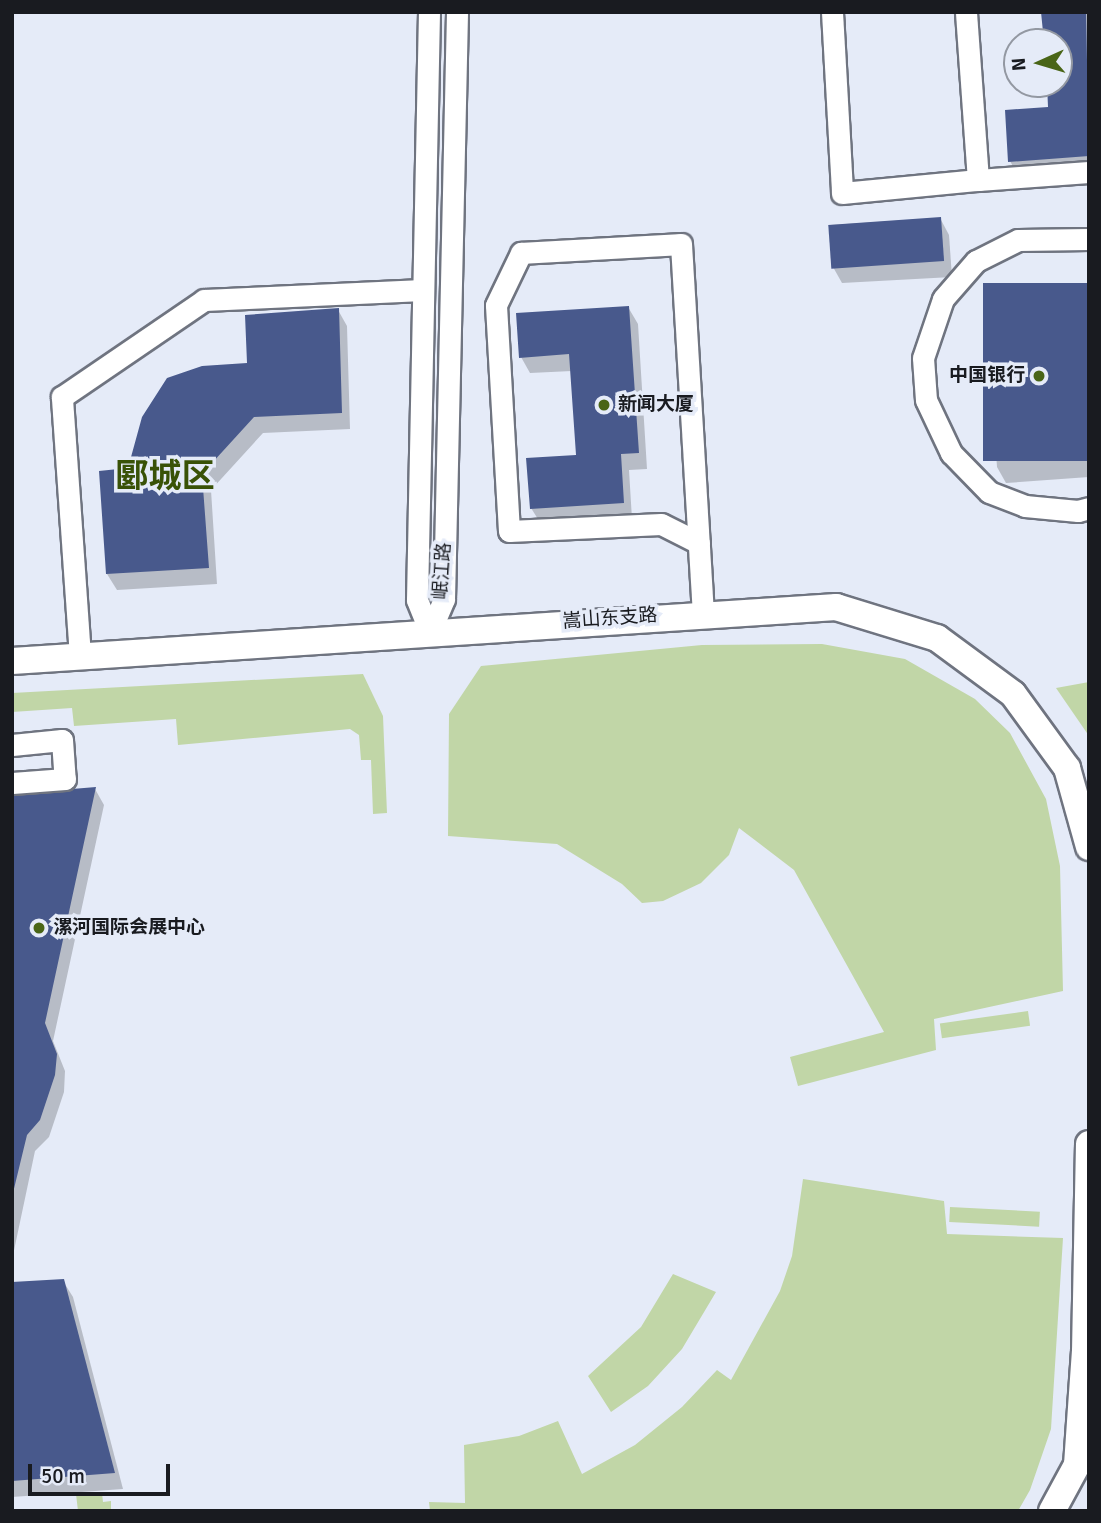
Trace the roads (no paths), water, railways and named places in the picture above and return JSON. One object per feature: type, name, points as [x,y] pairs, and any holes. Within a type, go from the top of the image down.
[{"type":"main road","name":"嵩山东支路","points":[[12,661],[836,607],[937,638],[1013,694],[1067,768],[1089,847]]},
{"type":"main road","points":[[1052,1511],[1077,1465],[1085,1352],[1089,1144]]},
{"type":"street","name":"岷江路","points":[[429,12],[417,600],[430,632]]},
{"type":"street","name":"岷江路","points":[[430,632],[444,599],[457,12]]},
{"type":"street","points":[[832,12],[842,193],[1089,172]]},
{"type":"street","points":[[966,12],[978,180]]},
{"type":"street","points":[[1089,239],[1018,240],[976,261],[943,299],[923,358],[926,400],[951,453],[989,492],[1025,506],[1078,511],[1089,508]]},
{"type":"street","points":[[699,543],[661,524],[509,531],[496,305],[521,253],[681,244],[699,543],[703,614]]},
{"type":"street","points":[[80,656],[62,397],[204,300],[423,290]]},
{"type":"street","points":[[12,746],[62,740],[65,779],[12,783]]},
{"type":"place","name":"中国银行","points":[[1039,376]]},
{"type":"place","name":"新闻大厦","points":[[604,405]]},
{"type":"place","name":"漯河国际会展中心","points":[[39,928]]},
{"type":"district","name":"郾城区","points":[[165,477]]}]
